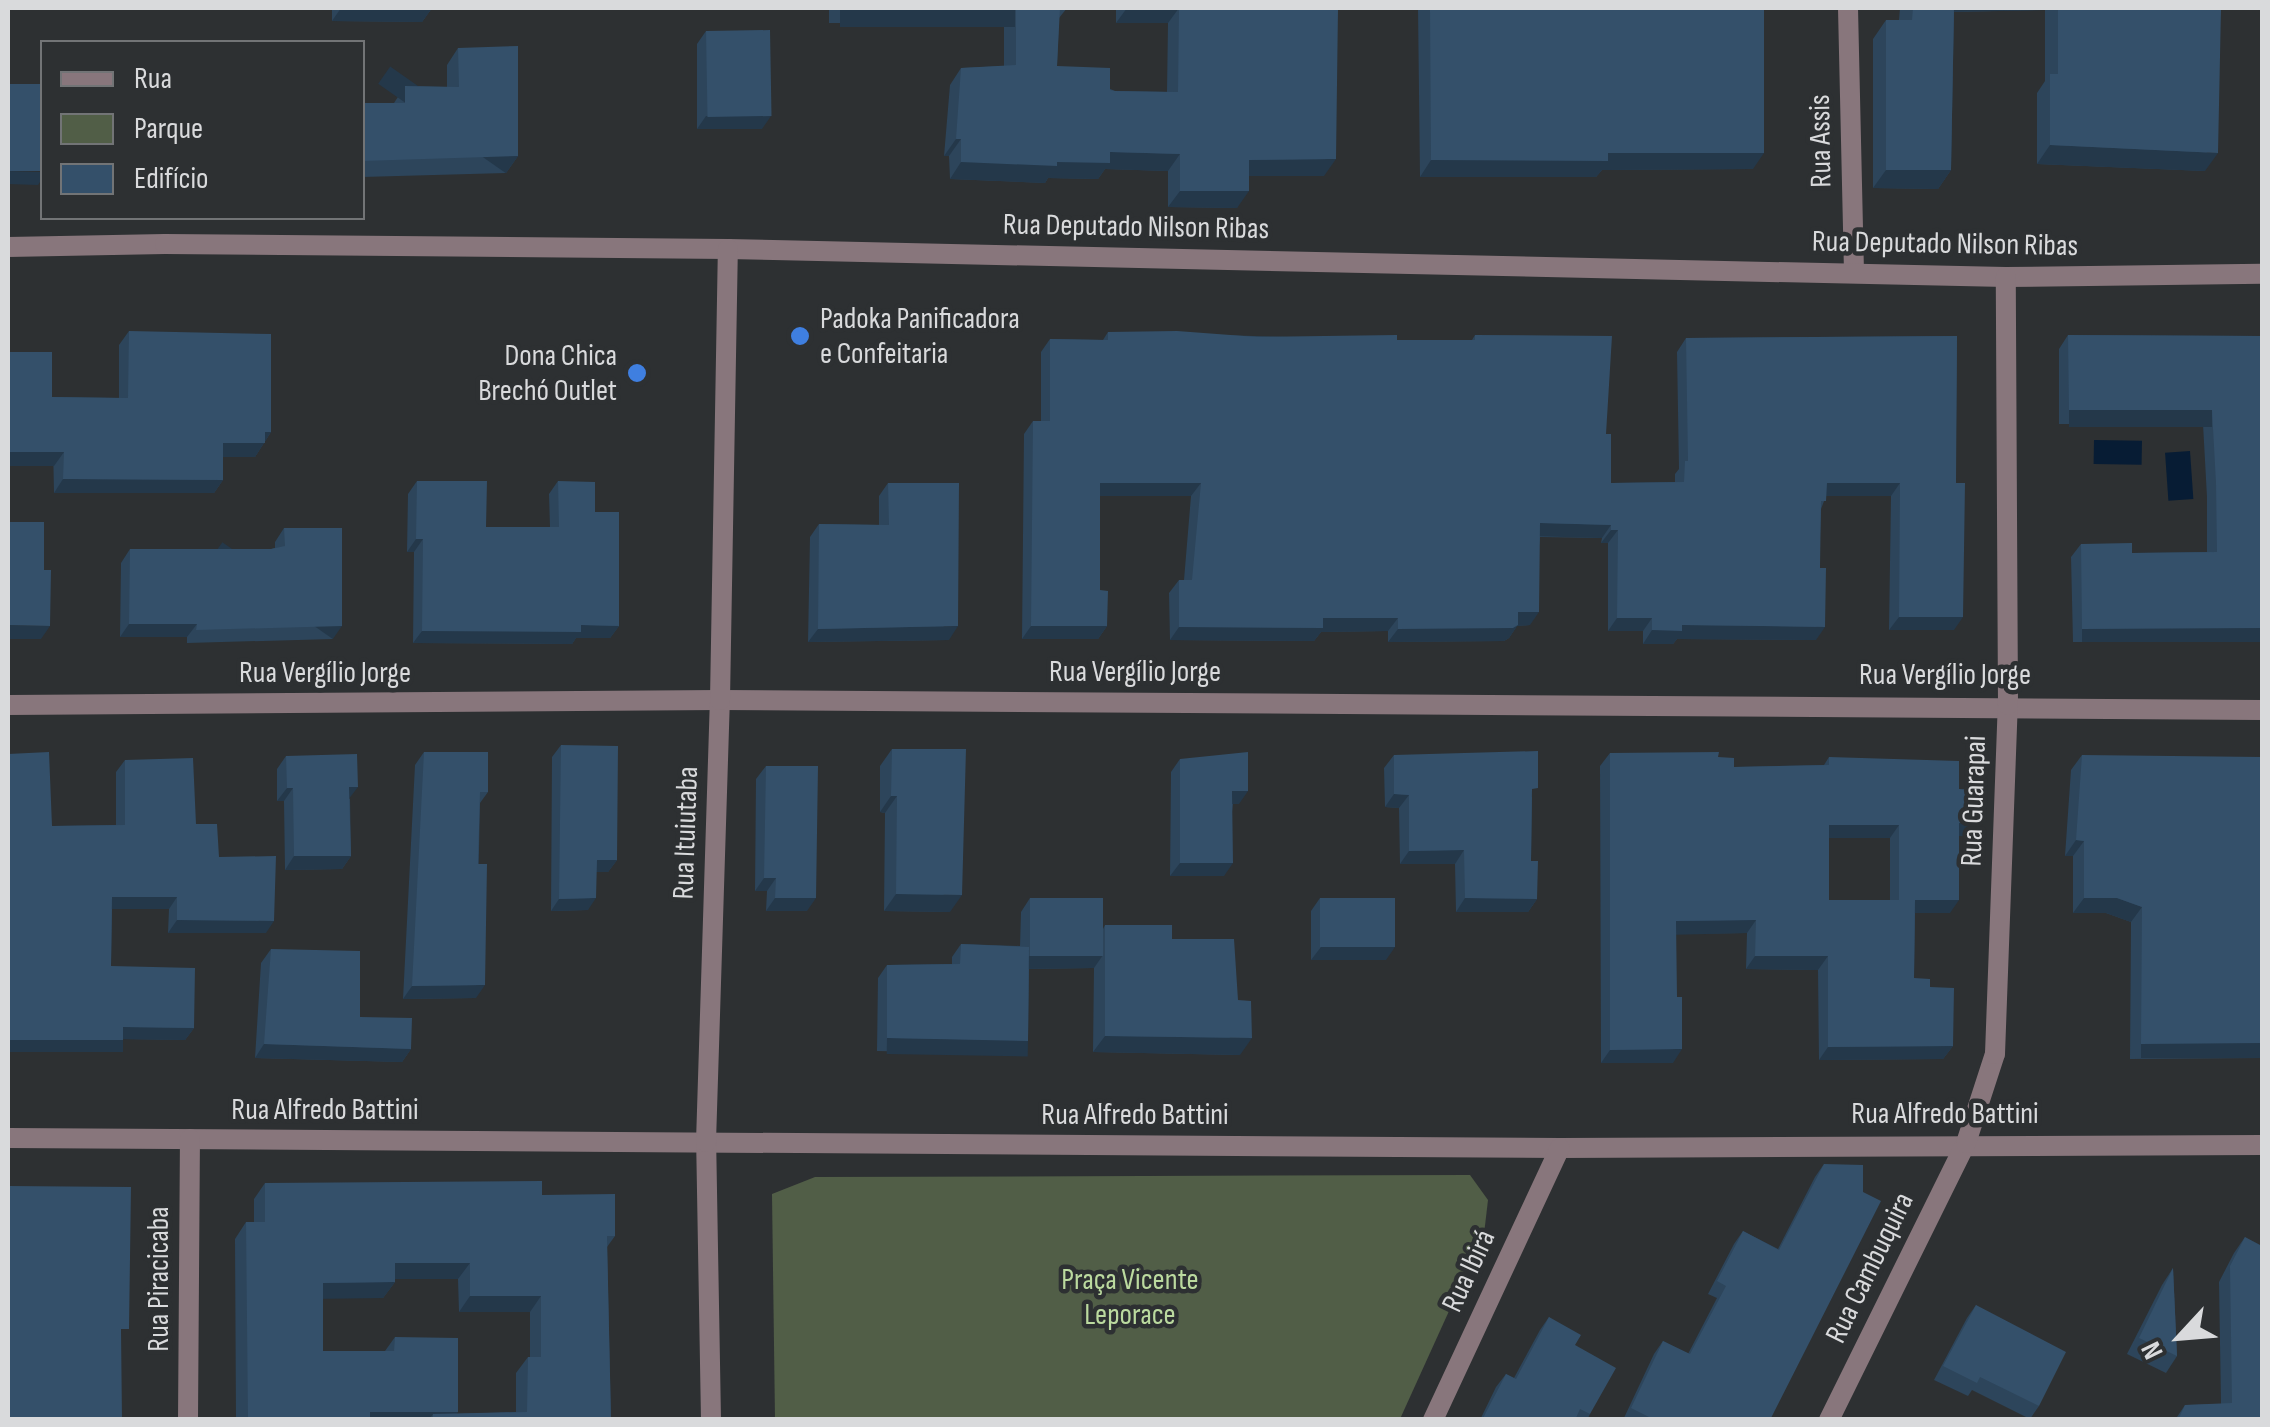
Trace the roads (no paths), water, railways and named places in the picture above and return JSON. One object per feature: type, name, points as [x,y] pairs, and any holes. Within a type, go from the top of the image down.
[{"type":"street","name":"Rua Assis","points":[[1848,8],[1854,273]]},
{"type":"street","name":"Rua Deputado Nilson Ribas","points":[[8,247],[165,244],[728,249],[2006,277],[2262,274]]},
{"type":"street","name":"Rua Ituiutaba","points":[[710,1420],[706,1142],[720,700],[728,249]]},
{"type":"street","name":"Rua Guarapai","points":[[1966,1143],[1995,1054],[2008,705],[2006,277]]},
{"type":"street","name":"Rua Vergílio Jorge","points":[[8,705],[720,700],[2008,705],[2262,710]]},
{"type":"street","name":"Rua Alfredo Battini","points":[[8,1138],[1560,1148],[1966,1143],[2262,1145]]},
{"type":"street","name":"Rua Piracicaba","points":[[188,1420],[190,1138]]},
{"type":"street","name":"Rua Cambuquira","points":[[1829,1420],[1966,1143]]},
{"type":"street","name":"Rua Ibirá","points":[[1433,1420],[1560,1148]]},
{"type":"water","points":[[2094,440],[2142,441],[2142,465],[2094,464]]},
{"type":"water","points":[[2190,451],[2193,499],[2168,501],[2165,453]]},
{"type":"place","name":"Padoka Panificadora e Confeitaria","points":[[800,336]]},
{"type":"place","name":"Dona Chica Brechó Outlet","points":[[637,373]]},
{"type":"park label","name":"Praça Vicente Leporace","points":[[1130,1297]]}]
